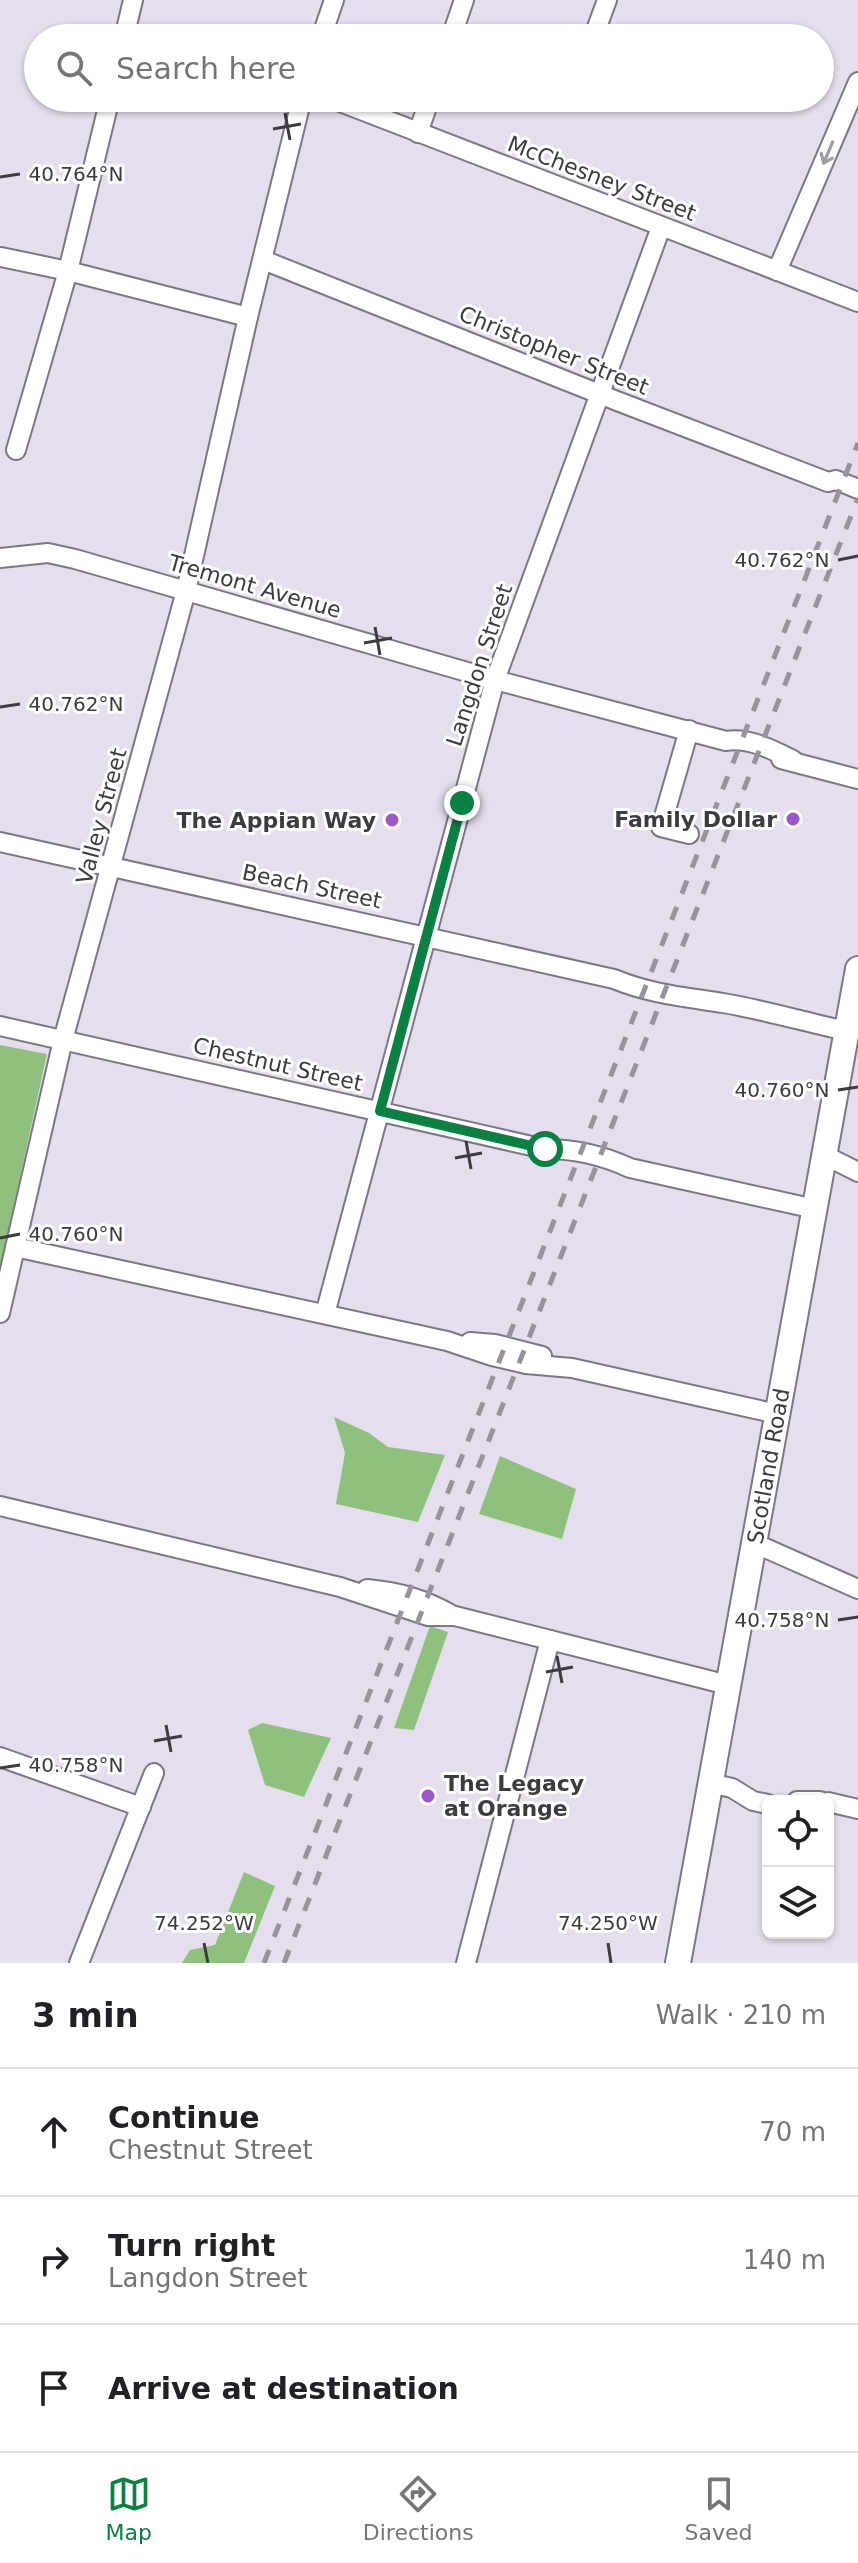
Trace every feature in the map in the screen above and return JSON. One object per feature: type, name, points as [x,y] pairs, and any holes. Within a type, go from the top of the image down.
[{"type":"main road","name":"Scotland Road","points":[[678,1963],[857,982]]},
{"type":"street","points":[[127,24],[133,0]]},
{"type":"street","points":[[326,24],[334,0]]},
{"type":"street","points":[[456,24],[464,0]]},
{"type":"street","points":[[598,24],[607,0]]},
{"type":"street","points":[[777,271],[858,82]]},
{"type":"street","points":[[16,450],[68,271],[107,112]]},
{"type":"street","name":"Valley Street","points":[[0,1313],[63,1040],[186,591],[299,112]]},
{"type":"street","name":"McChesney Street","points":[[365,112],[858,302]]},
{"type":"street","points":[[418,133],[425,112]]},
{"type":"street","name":"Langdon Street","points":[[325,1314],[495,680],[661,227]]},
{"type":"street","points":[[1,257],[248,317]]},
{"type":"street","name":"Christopher Street","points":[[263,260],[600,395],[828,482],[833,489],[858,500]]},
{"type":"street","name":"Christopher Street","points":[[828,482],[836,480],[858,489]]},
{"type":"street","name":"Tremont Avenue","points":[[0,558],[48,553],[495,680],[726,741],[735,739],[768,747],[793,760],[858,779]]},
{"type":"street","points":[[689,730],[661,827],[689,834]]},
{"type":"street","name":"Beach Street","points":[[0,842],[614,979],[641,978],[723,1003],[846,1031]]},
{"type":"street","name":"Chestnut Street","points":[[0,1026],[545,1149],[573,1149],[607,1157],[630,1168],[815,1209]]},
{"type":"street","points":[[824,1155],[858,1172]]},
{"type":"street","points":[[15,1247],[447,1341],[495,1344],[532,1352],[572,1368],[777,1414]]},
{"type":"street","points":[[0,1506],[340,1587],[399,1592],[431,1603],[455,1616],[728,1685]]},
{"type":"street","points":[[754,1543],[858,1589]]},
{"type":"street","points":[[466,1963],[550,1640]]},
{"type":"street","points":[[0,1757],[141,1807]]},
{"type":"street","points":[[79,1963],[154,1773]]},
{"type":"street","points":[[710,1783],[732,1788],[762,1803]]},
{"type":"street","points":[[834,1803],[858,1809]]},
{"type":"green space","points":[[0,1045],[47,1054],[0,1268]]},
{"type":"green space","points":[[334,1417],[369,1433],[388,1447],[445,1455],[418,1522],[336,1504],[345,1453]]},
{"type":"green space","points":[[500,1456],[576,1489],[562,1539],[479,1514]]},
{"type":"green space","points":[[430,1626],[448,1632],[414,1730],[394,1728]]},
{"type":"green space","points":[[262,1723],[331,1738],[304,1797],[265,1785],[248,1730]]},
{"type":"green space","points":[[244,1872],[275,1886],[244,1963],[182,1963],[190,1950],[215,1945]]},
{"type":"railway","points":[[264,1963],[858,443]]},
{"type":"railway","points":[[284,1963],[858,498]]},
{"type":"place","name":"Family Dollar","points":[[793,819]]},
{"type":"place","name":"The Appian Way","points":[[392,820]]},
{"type":"place","name":"The Legacy at Orange","points":[[428,1796]]},
{"type":"route","points":[[462,803],[380,1111],[545,1149]]}]
